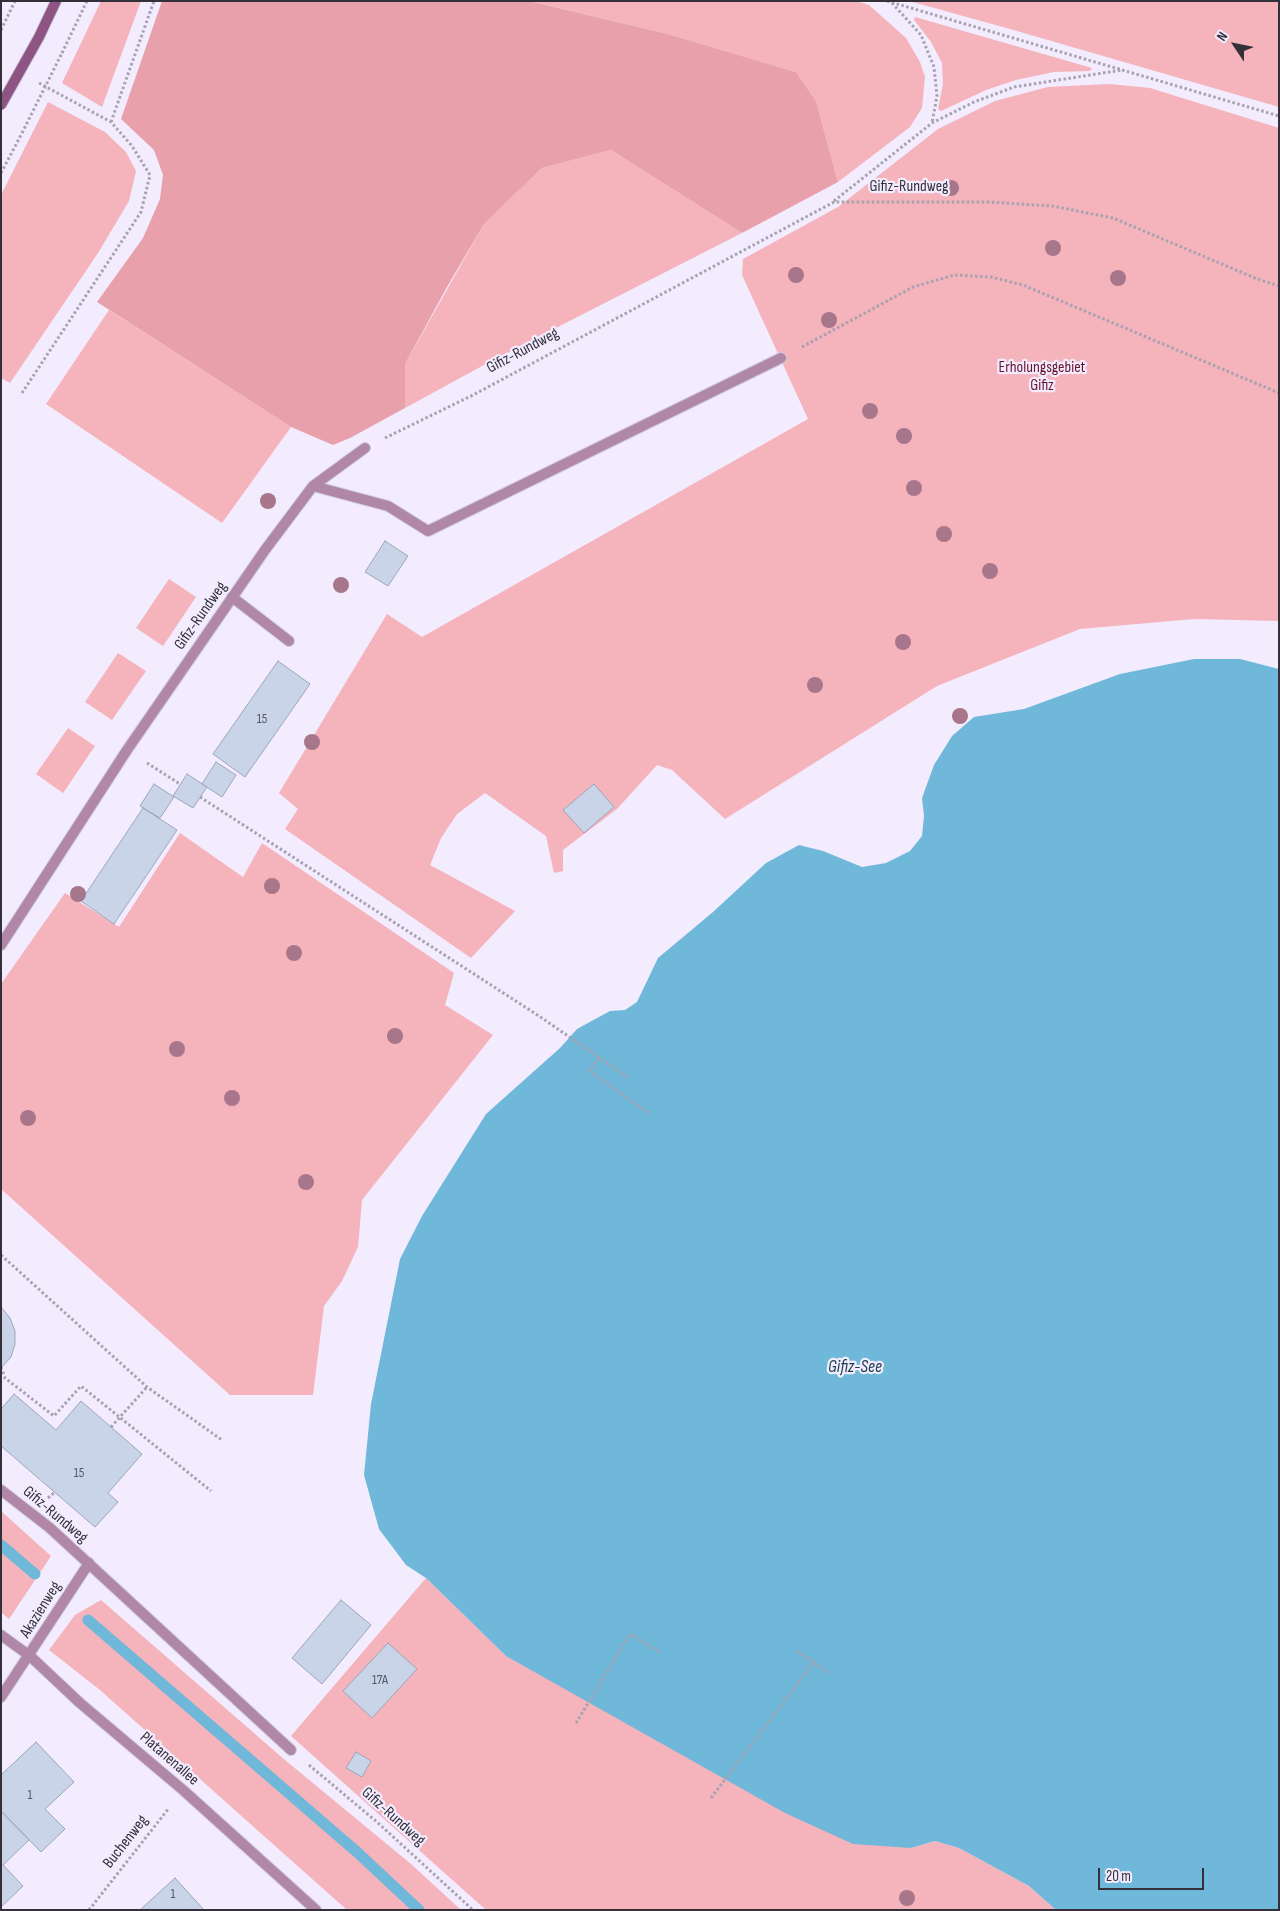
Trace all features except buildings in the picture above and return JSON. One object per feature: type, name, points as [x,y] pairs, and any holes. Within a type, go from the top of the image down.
[{"type":"street","points":[[1,105],[39,37],[56,1]]},
{"type":"street","points":[[313,486],[388,506],[428,531],[781,358]]},
{"type":"street","name":"Gifiz-Rundweg","points":[[1,945],[127,750],[232,597],[313,486],[365,448]]},
{"type":"street","points":[[232,597],[289,641]]},
{"type":"street","name":"Gifiz-Rundweg","points":[[1,1490],[50,1528],[291,1750]]},
{"type":"street","name":"Akazienweg","points":[[1,1697],[30,1656],[89,1563]]},
{"type":"street","name":"Platanenallee","points":[[1,1635],[30,1656],[80,1703],[183,1790],[316,1910]]},
{"type":"path","points":[[1,30],[16,1]]},
{"type":"path","points":[[1,173],[87,1]]},
{"type":"path","points":[[111,122],[154,1]]},
{"type":"path","points":[[890,2],[1279,116]]},
{"type":"path","points":[[890,2],[921,35],[934,67],[937,96],[932,123]]},
{"type":"path","points":[[834,202],[932,123],[974,102],[1014,87],[1122,70]]},
{"type":"path","points":[[22,393],[141,212],[150,174],[132,146],[111,122],[35,81]]},
{"type":"path","name":"Gifiz-Rundweg","points":[[365,448],[473,395],[834,202],[988,202],[1052,206],[1113,218],[1255,278],[1279,286]]},
{"type":"path","points":[[781,358],[913,286],[954,275],[991,277],[1023,285],[1279,393]]},
{"type":"path","points":[[127,750],[180,784]]},
{"type":"path","points":[[200,797],[629,1078]]},
{"type":"path","points":[[599,1058],[590,1071],[650,1114]]},
{"type":"path","points":[[1,1255],[147,1387],[222,1440]]},
{"type":"path","points":[[1,1367],[5,1378],[54,1416],[80,1386],[211,1491]]},
{"type":"path","points":[[111,1427],[147,1387]]},
{"type":"path","points":[[576,1723],[630,1634],[662,1653]]},
{"type":"path","points":[[797,1651],[830,1674]]},
{"type":"path","points":[[711,1798],[813,1663]]},
{"type":"path","name":"Gifiz-Rundweg","points":[[291,1750],[377,1822],[473,1910]]},
{"type":"path","name":"Buchenweg","points":[[89,1910],[183,1790]]},
{"type":"green space","points":[[101,1],[141,1],[102,107],[62,83]]},
{"type":"green space","points":[[529,1],[856,1],[869,5],[906,38],[920,62],[925,77],[922,108],[910,127],[838,182],[816,101],[796,72],[668,34]]},
{"type":"green space","points":[[909,1],[1279,1],[1279,107],[1010,29]]},
{"type":"green space","points":[[915,17],[1092,68],[1090,71],[1054,72],[1016,80],[986,90],[941,111],[938,109],[943,84],[942,63],[931,42],[914,20]]},
{"type":"green space","name":"Erholungsgebiet Gifiz","points":[[1110,84],[1150,88],[1279,128],[1279,621],[1194,619],[1080,629],[937,686],[725,819],[672,770],[657,765],[617,809],[563,850],[563,871],[554,873],[546,836],[485,793],[457,814],[441,838],[430,865],[515,911],[471,958],[285,829],[298,809],[279,793],[387,614],[422,637],[808,419],[742,275],[743,259],[838,207],[938,129],[995,101],[1048,87]]},
{"type":"green space","points":[[48,102],[105,132],[126,152],[136,171],[129,201],[98,253],[10,383],[1,378],[1,195]]},
{"type":"green space","points":[[611,150],[742,233],[495,359],[405,408],[405,364],[484,224],[542,168]]},
{"type":"green space","points":[[109,310],[291,427],[222,523],[46,404]]},
{"type":"green space","points":[[169,579],[196,597],[163,646],[136,628]]},
{"type":"green space","points":[[118,653],[146,671],[112,720],[85,702]]},
{"type":"green space","points":[[68,728],[95,746],[63,793],[36,774]]},
{"type":"green space","points":[[180,833],[243,877],[262,843],[454,973],[445,1005],[493,1035],[362,1200],[358,1247],[342,1281],[324,1306],[313,1395],[230,1395],[1,1189],[1,984],[65,893],[119,927]]},
{"type":"green space","points":[[1,1511],[51,1556],[9,1619],[1,1612]]},
{"type":"green space","points":[[426,1578],[506,1656],[911,1848],[935,1841],[959,1848],[1029,1886],[1056,1910],[486,1910],[291,1736]]},
{"type":"green space","points":[[101,1600],[285,1760],[411,1864],[461,1910],[347,1910],[100,1690],[49,1650],[75,1615]]},
{"type":"shaded area","points":[[162,1],[529,1],[668,34],[796,72],[816,101],[838,182],[742,233],[611,150],[542,168],[484,224],[447,287],[405,364],[405,408],[350,438],[333,445],[291,427],[97,302],[143,238],[160,199],[163,175],[154,150],[121,119]]},
{"type":"water","name":"Gifiz-See","points":[[1194,659],[1240,659],[1279,669],[1279,1910],[1056,1910],[1029,1886],[959,1848],[935,1841],[911,1848],[853,1844],[785,1813],[506,1656],[426,1578],[406,1565],[379,1529],[364,1475],[371,1404],[400,1259],[422,1216],[486,1114],[560,1048],[577,1029],[610,1011],[625,1010],[637,1002],[658,958],[713,912],[766,863],[799,845],[823,851],[862,867],[886,863],[910,851],[922,836],[924,816],[922,798],[934,765],[952,736],[974,717],[1024,709],[1120,674]]},
{"type":"waterway","points":[[1,1545],[35,1574]]},
{"type":"waterway","points":[[88,1620],[357,1852],[419,1910]]}]
